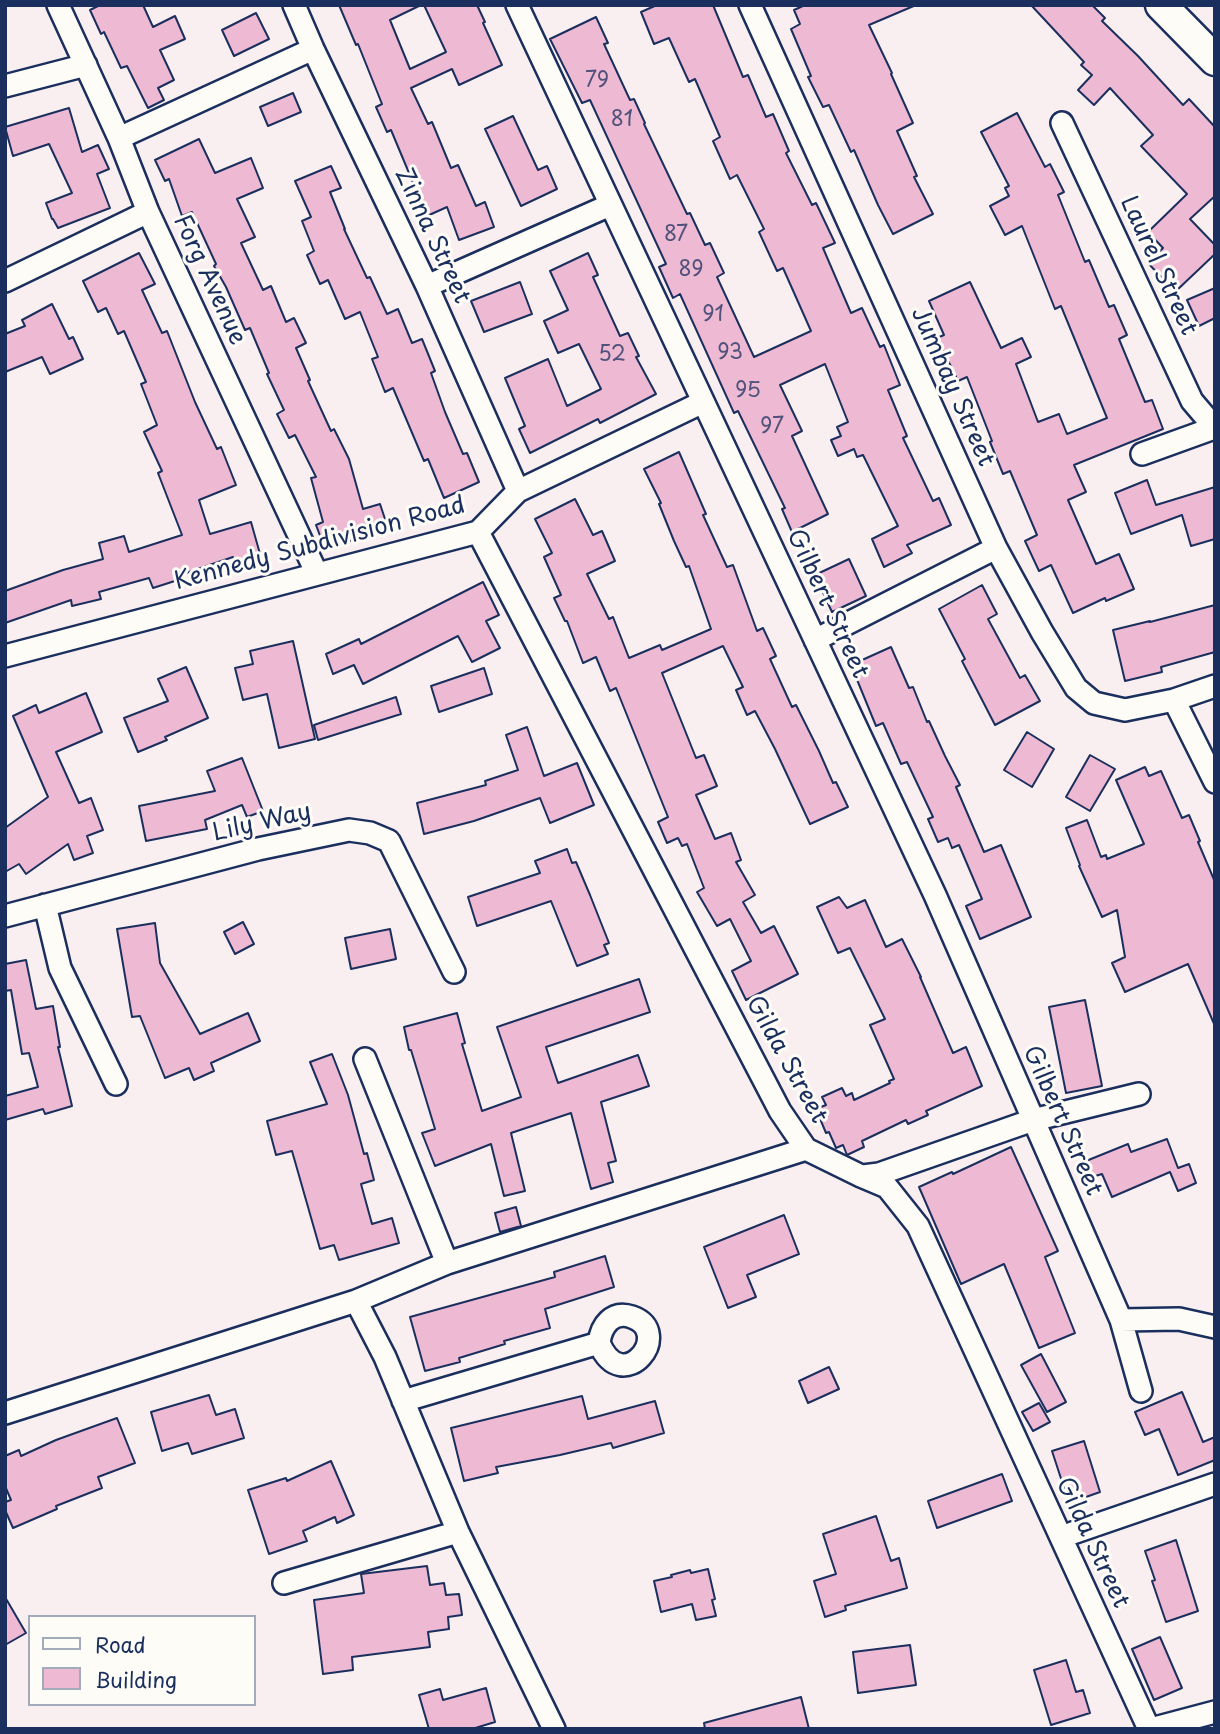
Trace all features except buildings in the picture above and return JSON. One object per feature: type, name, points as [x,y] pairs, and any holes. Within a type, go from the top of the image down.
[{"type":"street","name":"Forg Avenue","points":[[58,5],[119,138],[148,212],[317,574]]},
{"type":"street","name":"Zinna Street","points":[[294,5],[427,286],[518,491]]},
{"type":"street","name":"Gilbert Street","points":[[517,5],[935,895],[1121,1320],[1141,1391]]},
{"type":"street","name":"Jumbay Street","points":[[750,5],[996,548],[1076,688],[1094,703],[1125,710],[1174,700],[1215,686]]},
{"type":"street","points":[[1161,5],[1215,60]]},
{"type":"street","points":[[119,138],[313,48]]},
{"type":"street","points":[[5,86],[86,65]]},
{"type":"street","name":"Laurel Street","points":[[1062,123],[1192,401],[1214,428],[1142,454]]},
{"type":"street","points":[[427,286],[610,205]]},
{"type":"street","points":[[5,281],[148,212]]},
{"type":"street","name":"Kennedy Subdivision Road","points":[[5,656],[478,532],[518,491],[703,402]]},
{"type":"street","name":"Gilda Street","points":[[478,532],[780,1111],[806,1149],[887,1187],[918,1226],[1150,1729]]},
{"type":"street","points":[[815,640],[996,548]]},
{"type":"street","points":[[1174,700],[1215,782]]},
{"type":"street","name":"Lily Way","points":[[5,916],[257,849],[349,830],[370,833],[389,841],[454,972]]},
{"type":"street","points":[[45,905],[60,968],[116,1084]]},
{"type":"street","points":[[365,1059],[447,1263]]},
{"type":"street","points":[[861,1177],[879,1174],[1033,1120],[1139,1094]]},
{"type":"street","points":[[5,1413],[356,1301],[447,1263],[806,1149]]},
{"type":"street","points":[[356,1301],[384,1357],[458,1532],[554,1729]]},
{"type":"street","points":[[1121,1320],[1180,1319],[1215,1326]]},
{"type":"street","points":[[403,1401],[599,1343]]},
{"type":"street","points":[[1061,1537],[1215,1484]]},
{"type":"street","points":[[284,1583],[458,1532]]},
{"type":"street","points":[[1150,1729],[1215,1712]]}]
